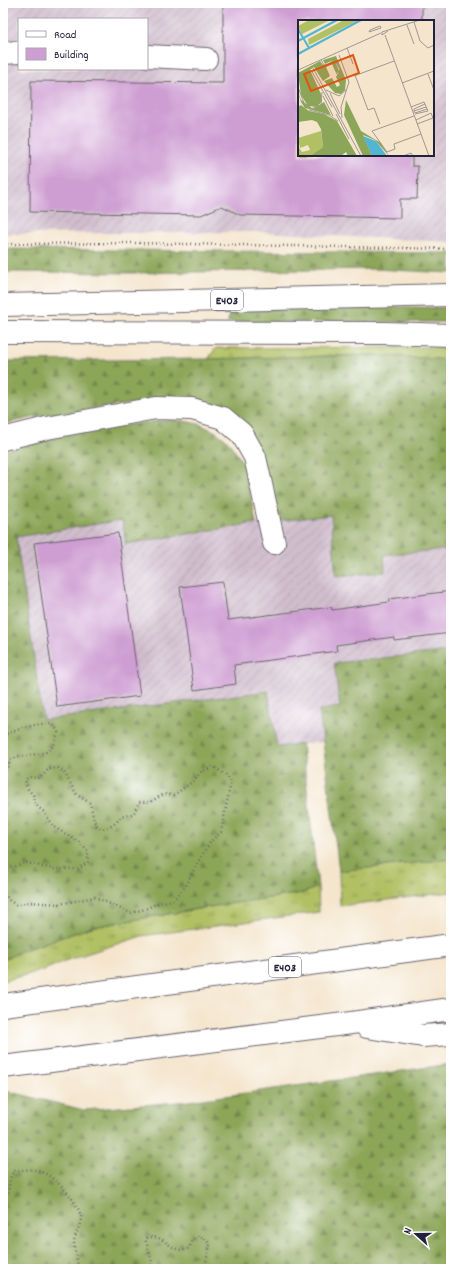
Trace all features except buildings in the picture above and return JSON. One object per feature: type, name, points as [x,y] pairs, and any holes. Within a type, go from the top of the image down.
[{"type":"main road","points":[[3,53],[18,52]]},
{"type":"main road","points":[[148,56],[206,59]]},
{"type":"main road","name":"E403","points":[[3,304],[451,296]]},
{"type":"main road","points":[[3,332],[384,333],[451,335]]},
{"type":"main road","points":[[3,439],[47,428],[156,408],[192,409],[223,418],[242,434],[255,457],[274,543]]},
{"type":"main road","name":"E403","points":[[3,1005],[451,945]]},
{"type":"main road","points":[[3,1067],[451,1009]]},
{"type":"main road","points":[[344,1024],[423,1036],[451,1034]]},
{"type":"path","points":[[3,244],[134,243],[451,249]]},
{"type":"path","points":[[3,735],[27,728],[49,724],[55,727],[58,732],[54,745],[45,753],[16,757],[11,760],[3,775]]},
{"type":"path","points":[[3,869],[27,863],[53,869],[78,869],[88,862],[88,851],[79,842],[54,828],[44,812],[38,808],[34,802],[33,795],[26,788],[25,780],[29,777],[40,778],[49,770],[58,768],[64,772],[77,794],[90,803],[94,824],[98,828],[113,825],[123,816],[134,814],[139,802],[150,802],[164,794],[174,795],[192,782],[202,770],[214,767],[226,775],[231,782],[221,832],[212,841],[198,862],[186,886],[173,900],[130,913],[95,898],[59,904],[30,902],[16,905],[9,900],[3,890]]},
{"type":"path","points":[[3,1199],[8,1195],[10,1178],[14,1171],[41,1171],[55,1180],[69,1194],[78,1208],[81,1219],[74,1242],[78,1269]]},
{"type":"path","points":[[151,1269],[152,1262],[146,1241],[147,1238],[153,1236],[161,1238],[173,1248],[184,1251],[189,1248],[192,1241],[197,1237],[204,1238],[210,1244],[206,1262],[207,1269]]},
{"type":"shaded area","points":[[3,3],[451,3],[451,242],[259,232],[3,234]]},
{"type":"shaded area","points":[[331,514],[385,572],[384,555],[451,549],[451,651],[334,663],[341,707],[319,710],[323,742],[277,747],[267,691],[43,721],[16,537],[122,520],[126,544],[256,523]]},
{"type":"green space","points":[[3,249],[451,253],[451,273],[373,269],[135,273],[3,272]]},
{"type":"green space","points":[[368,306],[451,308],[451,322],[228,322],[230,309]]},
{"type":"green space","points":[[451,347],[451,360],[373,355],[208,359],[216,348]]},
{"type":"green space","points":[[373,355],[451,360],[451,549],[384,555],[385,572],[336,576],[331,515],[278,521],[231,414],[217,405],[199,400],[175,398],[45,415],[3,424],[3,361],[208,359]]},
{"type":"green space","points":[[166,420],[199,424],[216,432],[228,441],[245,466],[256,523],[126,544],[122,520],[16,537],[43,720],[268,691],[277,747],[302,744],[318,887],[303,893],[92,927],[21,951],[3,960],[3,451],[83,431]]},
{"type":"green space","points":[[451,651],[451,859],[339,871],[319,710],[340,707],[334,663]]},
{"type":"green space","points":[[451,859],[451,892],[340,906],[339,871]]},
{"type":"green space","points":[[318,887],[319,912],[142,936],[67,960],[44,970],[3,981],[3,960],[21,951],[92,927],[303,893]]},
{"type":"green space","points":[[451,1064],[451,1269],[3,1269],[3,1090],[84,1110],[189,1101]]}]
